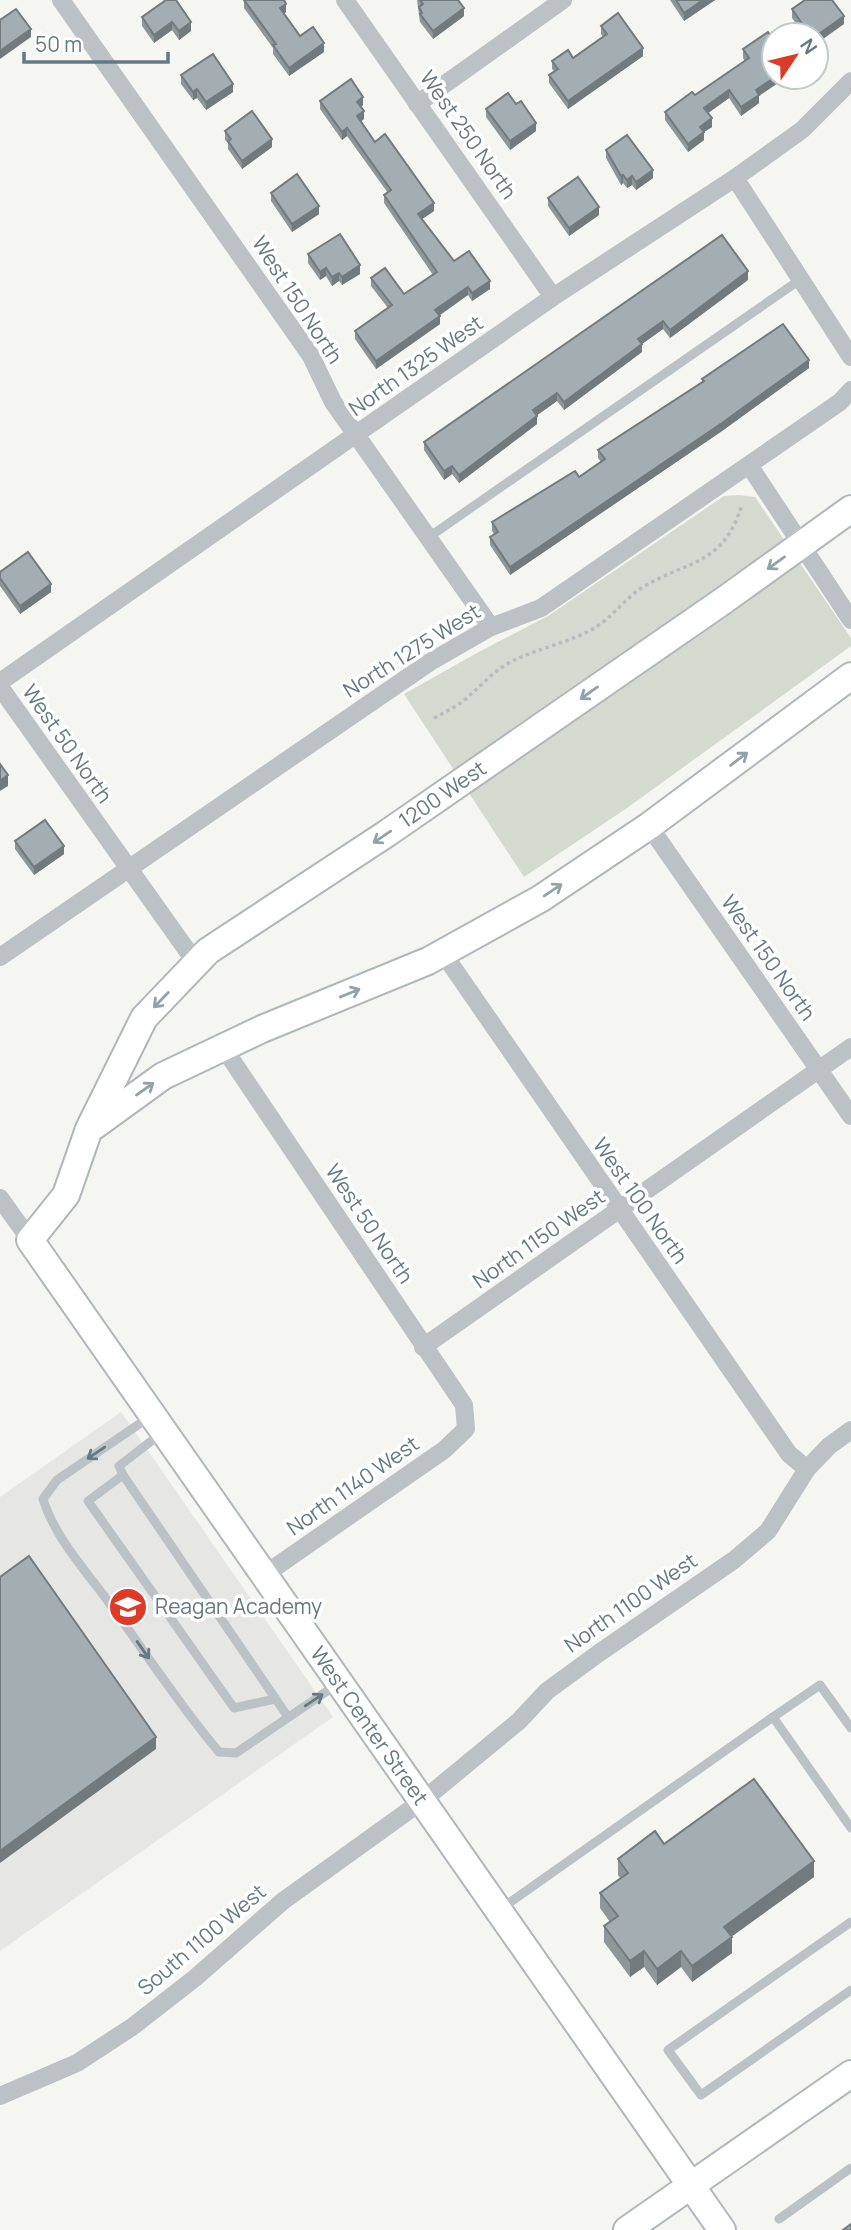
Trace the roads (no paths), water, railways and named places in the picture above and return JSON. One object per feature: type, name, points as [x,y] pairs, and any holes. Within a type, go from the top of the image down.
[{"type":"street","name":"West 150 North","points":[[61,0],[311,356],[333,402],[491,627]]},
{"type":"street","name":"West 250 North","points":[[345,0],[554,297]]},
{"type":"street","points":[[417,104],[564,0]]},
{"type":"street","name":"North 1325 West","points":[[0,682],[554,297],[735,178],[802,130],[851,81]]},
{"type":"street","points":[[735,178],[851,357]]},
{"type":"street","name":"North 1275 West","points":[[0,957],[430,662],[491,627],[541,608],[840,402],[851,390]]},
{"type":"street","points":[[749,465],[851,621]]},
{"type":"street","name":"1200 West","points":[[30,1240],[66,1195],[89,1129],[144,1018],[208,951],[397,827],[851,509]]},
{"type":"street","points":[[89,1129],[163,1076],[223,1047],[443,953],[540,900],[649,826],[851,676]]},
{"type":"street","name":"West 50 North","points":[[0,687],[196,963]]},
{"type":"street","name":"West 150 North","points":[[649,826],[851,1116]]},
{"type":"street","name":"West 100 North","points":[[443,953],[789,1454],[807,1469]]},
{"type":"street","name":"West 50 North","points":[[223,1047],[464,1405],[466,1429]]},
{"type":"street","name":"North 1150 West","points":[[423,1347],[620,1212],[851,1047]]},
{"type":"street","name":"West Center Street","points":[[0,1198],[722,2230]]},
{"type":"street","name":"North 1140 West","points":[[264,1575],[444,1450],[466,1429]]},
{"type":"street","name":"North 1100 West","points":[[422,1801],[519,1721],[547,1691],[734,1560],[768,1531],[807,1469],[829,1446],[851,1430]]},
{"type":"street","name":"South 1100 West","points":[[0,2096],[77,2063],[132,2027],[195,1978],[283,1901],[422,1801]]},
{"type":"street","points":[[627,2230],[851,2074]]},
{"type":"lane","points":[[429,537],[802,279]]},
{"type":"lane","points":[[158,1423],[119,1466],[288,1717]]},
{"type":"lane","points":[[158,1423],[57,1480],[44,1499],[49,1517],[197,1726],[219,1752],[236,1753],[339,1683]]},
{"type":"lane","points":[[123,1475],[88,1500],[234,1708],[275,1699]]},
{"type":"lane","points":[[498,1910],[820,1685],[851,1728]]},
{"type":"lane","points":[[773,1717],[851,1828]]},
{"type":"lane","points":[[851,1922],[668,2050],[701,2095],[851,1990]]},
{"type":"lane","points":[[779,2219],[851,2168]]},
{"type":"place","name":"Reagan Academy","points":[[128,1607]]}]
